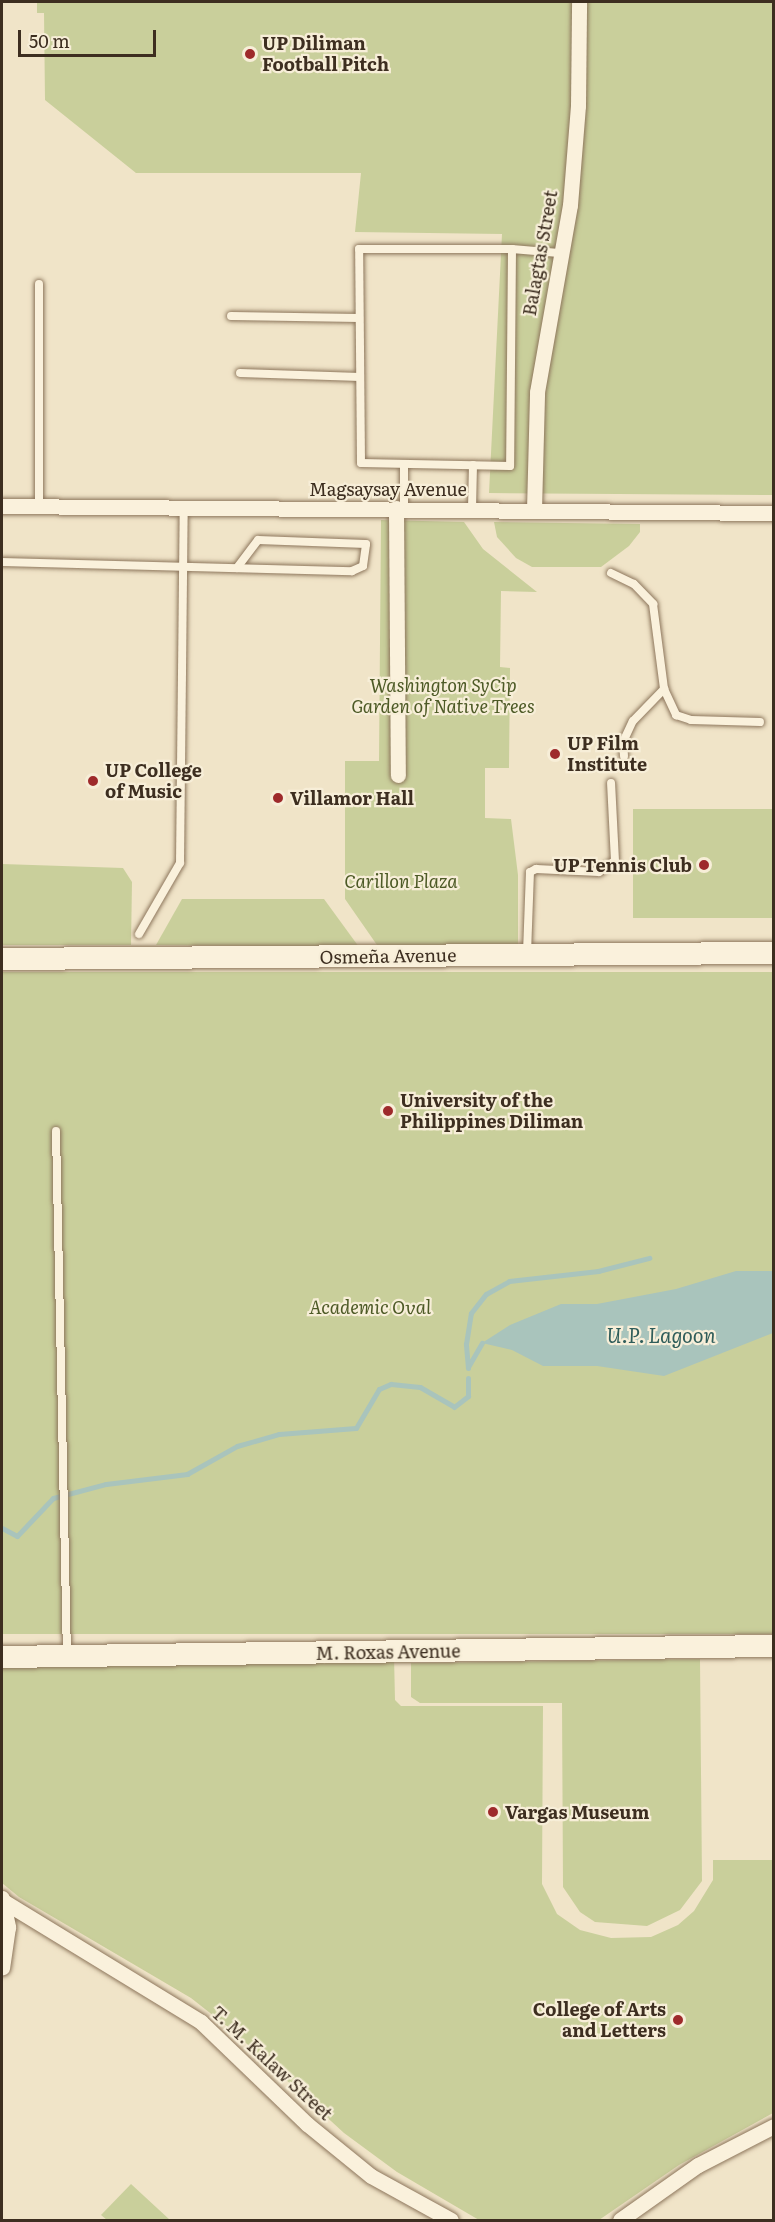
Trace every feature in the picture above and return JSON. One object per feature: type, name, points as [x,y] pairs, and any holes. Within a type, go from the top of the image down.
[{"type":"street","name":"Balagtas Street","points":[[534,510],[537,392],[559,253],[570,205],[578,106],[579,2]]},
{"type":"street","name":"Magsaysay Avenue","points":[[2,506],[774,513]]},
{"type":"street","points":[[398,775],[400,508]]},
{"type":"street","name":"Osmeña Avenue","points":[[2,959],[774,953]]},
{"type":"street","name":"M. Roxas Avenue","points":[[2,1657],[774,1646]]},
{"type":"street","points":[[2,1900],[8,1927],[2,1968]]},
{"type":"street","name":"T. M. Kalaw Street","points":[[2,1900],[201,2022],[307,2124],[371,2176],[451,2220]]},
{"type":"street","points":[[620,2220],[698,2165],[774,2127]]},
{"type":"lane","points":[[512,249],[510,466],[361,464],[358,249],[512,249],[559,253]]},
{"type":"lane","points":[[39,284],[39,506]]},
{"type":"lane","points":[[231,316],[359,318]]},
{"type":"lane","points":[[240,373],[360,377]]},
{"type":"lane","points":[[400,508],[404,464]]},
{"type":"lane","points":[[472,509],[473,465]]},
{"type":"lane","points":[[139,934],[180,863],[184,507]]},
{"type":"lane","points":[[2,562],[352,571],[363,566],[366,544],[258,540],[237,568]]},
{"type":"lane","points":[[611,573],[634,584],[653,604],[664,689],[676,715],[760,722]]},
{"type":"lane","points":[[624,756],[624,742],[633,721],[664,689]]},
{"type":"lane","points":[[527,955],[530,873],[536,869],[599,872],[615,861],[611,783]]},
{"type":"lane","points":[[56,1131],[67,1656]]},
{"type":"green space","points":[[37,2],[773,2],[773,495],[489,493],[502,234],[355,232],[361,173],[136,173],[45,100],[44,13],[37,13]]},
{"type":"green space","points":[[381,520],[464,522],[483,549],[537,592],[501,591],[500,667],[510,668],[509,768],[485,768],[485,818],[511,819],[518,875],[518,946],[377,945],[345,899],[345,761],[379,761]]},
{"type":"green space","points":[[494,522],[640,524],[640,532],[629,546],[601,567],[532,567],[516,558],[497,537]]},
{"type":"green space","name":"UP Tennis Club","points":[[633,809],[773,809],[773,918],[633,918]]},
{"type":"green space","points":[[2,864],[123,868],[132,882],[131,945],[2,945]]},
{"type":"green space","points":[[182,899],[324,899],[359,947],[156,945]]},
{"type":"green space","name":"Academic Oval","points":[[2,972],[773,972],[773,1634],[2,1634]]},
{"type":"green space","points":[[394,1656],[395,1700],[401,1706],[543,1706],[542,1884],[557,1914],[580,1930],[611,1938],[651,1937],[678,1925],[694,1911],[713,1880],[713,1860],[773,1860],[773,2113],[679,2165],[599,2220],[479,2220],[397,2172],[344,2133],[233,2031],[191,1998],[19,1897],[2,1883],[2,1660]]},
{"type":"green space","points":[[700,1659],[702,1881],[680,1910],[647,1926],[595,1922],[580,1912],[563,1887],[562,1703],[420,1703],[411,1697],[411,1663]]},
{"type":"green space","points":[[131,2184],[170,2220],[107,2220],[101,2215]]},
{"type":"water","name":"U.P. Lagoon","points":[[736,1271],[773,1271],[773,1333],[664,1376],[597,1366],[543,1366],[512,1350],[482,1343],[510,1325],[561,1304],[597,1304],[676,1289]]},
{"type":"waterway","points":[[468,1368],[466,1344],[471,1313],[486,1294],[509,1281],[598,1271],[649,1258]]},
{"type":"waterway","points":[[468,1367],[482,1343]]},
{"type":"waterway","points":[[2,1528],[17,1536],[53,1498],[106,1484],[187,1474],[237,1446],[279,1434],[356,1428],[379,1389],[391,1384],[420,1387],[454,1407],[468,1396],[468,1378]]},
{"type":"place","name":"UP Diliman Football Pitch","points":[[250,54]]},
{"type":"place","name":"UP Film Institute","points":[[555,754]]},
{"type":"place","name":"UP College of Music","points":[[93,781]]},
{"type":"place","name":"Villamor Hall","points":[[278,798]]},
{"type":"place","name":"UP Tennis Club","points":[[704,865]]},
{"type":"place","name":"University of the Philippines Diliman","points":[[388,1111]]},
{"type":"place","name":"Vargas Museum","points":[[493,1812]]},
{"type":"place","name":"College of Arts and Letters","points":[[678,2020]]},
{"type":"park label","name":"Washington SyCip Garden of Native Trees","points":[[443,696]]},
{"type":"park label","name":"Carillon Plaza","points":[[401,881]]}]
